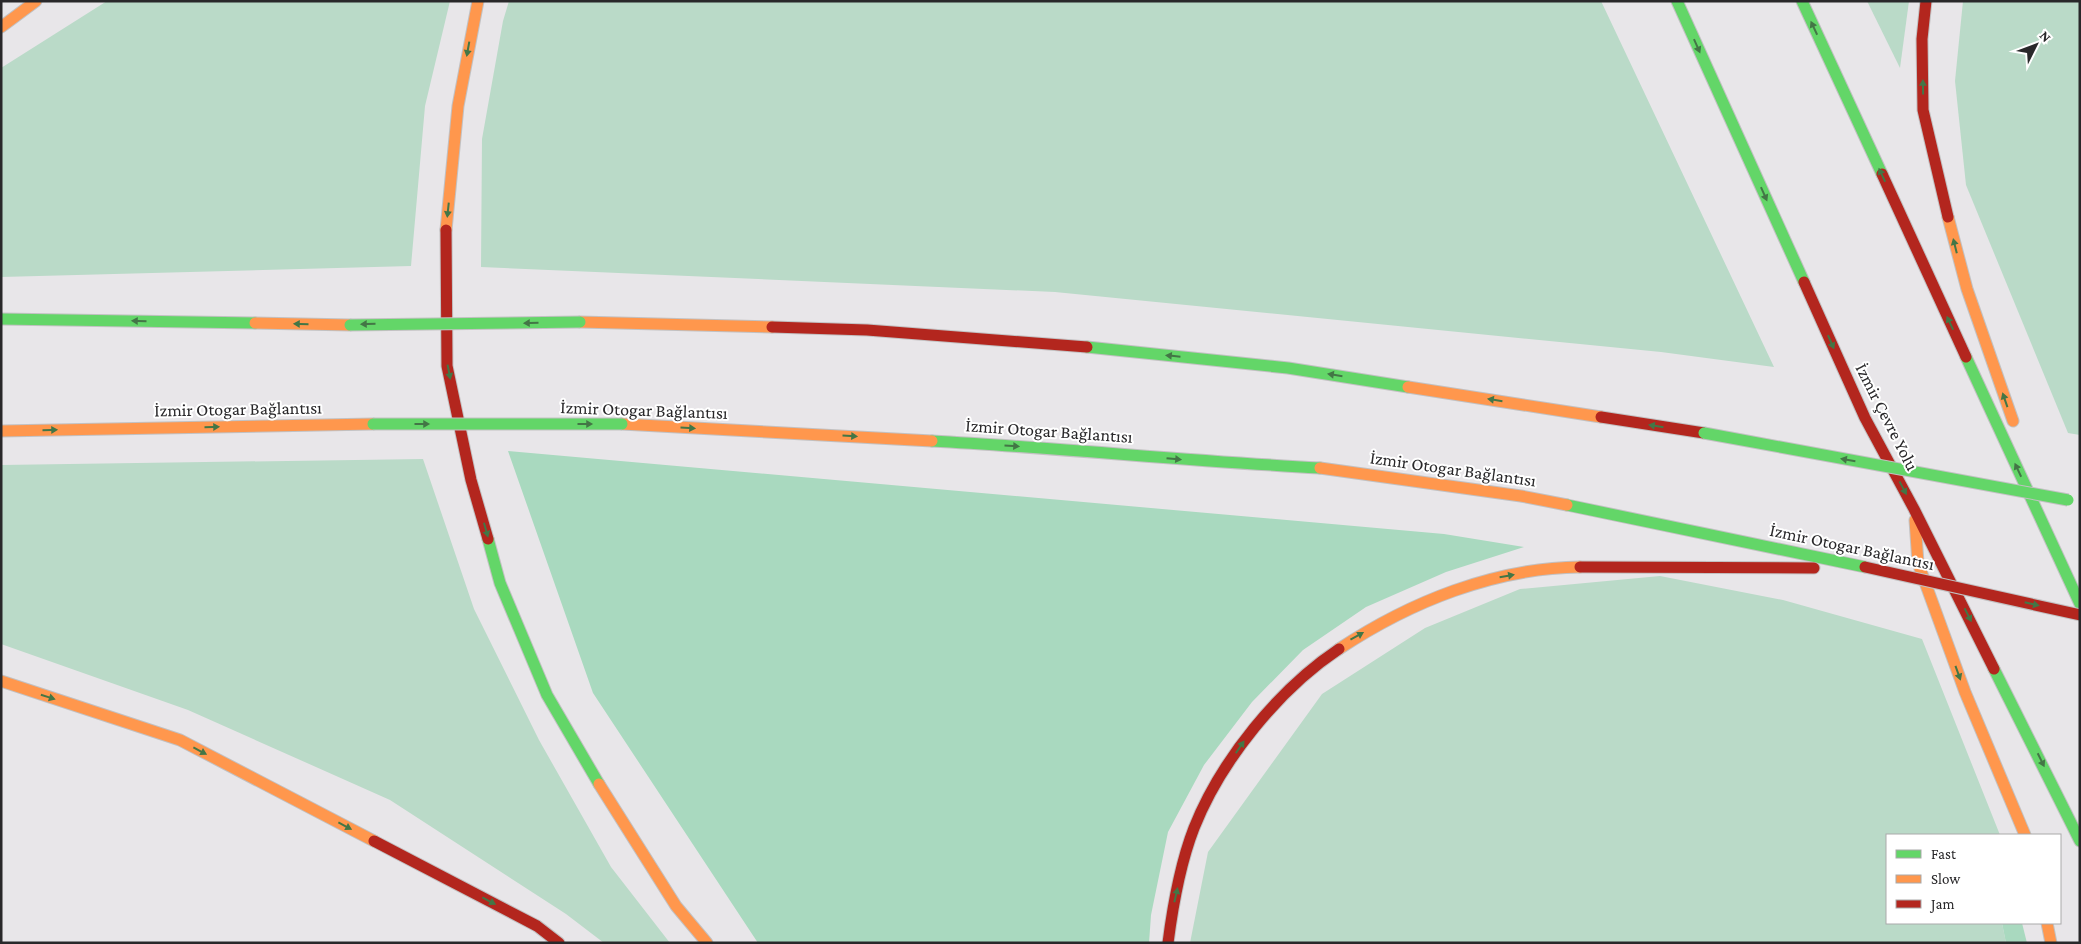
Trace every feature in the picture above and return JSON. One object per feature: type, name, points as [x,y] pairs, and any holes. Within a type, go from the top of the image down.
[{"type":"highway","points":[[1,27],[36,1]]},
{"type":"highway","points":[[478,1],[458,106],[446,226],[447,366],[472,480],[500,583],[547,695],[616,816],[676,906],[707,943]]},
{"type":"highway","name":"İzmir Çevre Yolu","points":[[1677,1],[1865,418],[1914,508],[2080,841]]},
{"type":"highway","points":[[1802,1],[2080,604]]},
{"type":"highway","points":[[1926,1],[1922,40],[1924,110],[1932,156],[1966,290],[2016,429]]},
{"type":"highway","points":[[1,319],[350,324],[580,322],[867,330],[1066,345],[1288,368],[1704,433],[2068,500],[2080,504]]},
{"type":"highway","name":"İzmir Otogar Bağlantısı","points":[[1,431],[373,424],[622,424],[1058,448],[1240,464],[1335,469],[1521,496],[1865,567],[2080,615]]},
{"type":"highway","points":[[2025,457],[2068,578]]},
{"type":"highway","points":[[2068,500],[2080,498]]},
{"type":"highway","points":[[1914,508],[1918,563],[1965,692],[2025,834]]},
{"type":"highway","points":[[1168,943],[1171,917],[1190,838],[1216,783],[1248,734],[1285,694],[1342,645],[1409,607],[1484,580],[1552,569],[1865,567]]},
{"type":"highway","points":[[1,681],[180,740],[538,926],[559,943]]},
{"type":"highway","points":[[2047,924],[2051,943]]},
{"type":"green space","points":[[107,1],[450,1],[425,106],[411,266],[1,277],[1,68]]},
{"type":"green space","points":[[509,1],[1601,1],[1774,367],[1661,352],[1055,292],[481,267],[482,139],[503,21]]},
{"type":"green space","points":[[1867,1],[1909,1],[1900,68]]},
{"type":"green space","points":[[1963,1],[2080,1],[2080,435],[2068,433],[1966,185],[1955,81]]},
{"type":"green space","points":[[508,451],[1444,534],[1524,547],[1446,572],[1366,607],[1303,650],[1252,702],[1204,765],[1168,832],[1151,915],[1149,943],[758,943],[593,693]]},
{"type":"green space","points":[[423,459],[474,609],[539,740],[611,867],[670,943],[604,943],[566,914],[390,800],[188,710],[1,644],[1,465]]},
{"type":"green space","points":[[1660,576],[1783,600],[1922,639],[2000,834],[1886,834],[1886,924],[2002,924],[2006,943],[1190,943],[1208,852],[1322,694],[1425,628],[1520,589]]},
{"type":"green space","points":[[2002,924],[2022,924],[2027,943],[2006,943]]},
{"type":"traffic: fast","points":[[1677,1],[1804,282]]},
{"type":"traffic: fast","points":[[1802,1],[1882,174]]},
{"type":"traffic: fast","points":[[1,319],[255,323]]},
{"type":"traffic: fast","points":[[350,325],[580,322]]},
{"type":"traffic: fast","points":[[1087,347],[1288,368],[1408,387]]},
{"type":"traffic: fast","points":[[1966,357],[2080,604]]},
{"type":"traffic: fast","points":[[373,424],[622,424]]},
{"type":"traffic: fast","points":[[1704,433],[2068,500]]},
{"type":"traffic: fast","points":[[932,441],[1320,468]]},
{"type":"traffic: fast","points":[[1567,505],[1865,567]]},
{"type":"traffic: fast","points":[[488,539],[500,583],[547,695],[599,784]]},
{"type":"traffic: fast","points":[[1994,669],[2080,841]]},
{"type":"traffic: slow","points":[[1,27],[36,1]]},
{"type":"traffic: slow","points":[[446,230],[458,106],[478,1]]},
{"type":"traffic: slow","points":[[1948,217],[1967,289],[2013,421]]},
{"type":"traffic: slow","points":[[580,322],[772,327]]},
{"type":"traffic: slow","points":[[255,323],[350,325]]},
{"type":"traffic: slow","points":[[1408,387],[1601,417]]},
{"type":"traffic: slow","points":[[1,431],[373,424]]},
{"type":"traffic: slow","points":[[622,424],[932,441]]},
{"type":"traffic: slow","points":[[1320,468],[1521,496],[1567,505]]},
{"type":"traffic: slow","points":[[1915,520],[1918,563],[1965,692],[2025,834]]},
{"type":"traffic: slow","points":[[1339,649],[1395,616],[1454,591],[1516,574],[1580,567]]},
{"type":"traffic: slow","points":[[1,681],[180,740],[374,841]]},
{"type":"traffic: slow","points":[[599,784],[676,906],[707,943]]},
{"type":"traffic: slow","points":[[2047,924],[2051,943]]},
{"type":"traffic: jam","points":[[1926,1],[1922,39],[1923,110],[1948,217]]},
{"type":"traffic: jam","points":[[1882,174],[1966,357]]},
{"type":"traffic: jam","points":[[446,230],[447,366],[471,480],[488,539]]},
{"type":"traffic: jam","points":[[1804,282],[1865,418],[1914,509],[1994,669]]},
{"type":"traffic: jam","points":[[772,327],[867,330],[1087,347]]},
{"type":"traffic: jam","points":[[1601,417],[1704,433]]},
{"type":"traffic: jam","points":[[1580,567],[1814,568]]},
{"type":"traffic: jam","points":[[1865,567],[2080,615]]},
{"type":"traffic: jam","points":[[1168,943],[1178,884],[1189,842],[1206,802],[1220,777],[1236,752],[1274,705],[1317,665],[1339,649]]},
{"type":"traffic: jam","points":[[374,841],[537,926],[559,943]]}]
